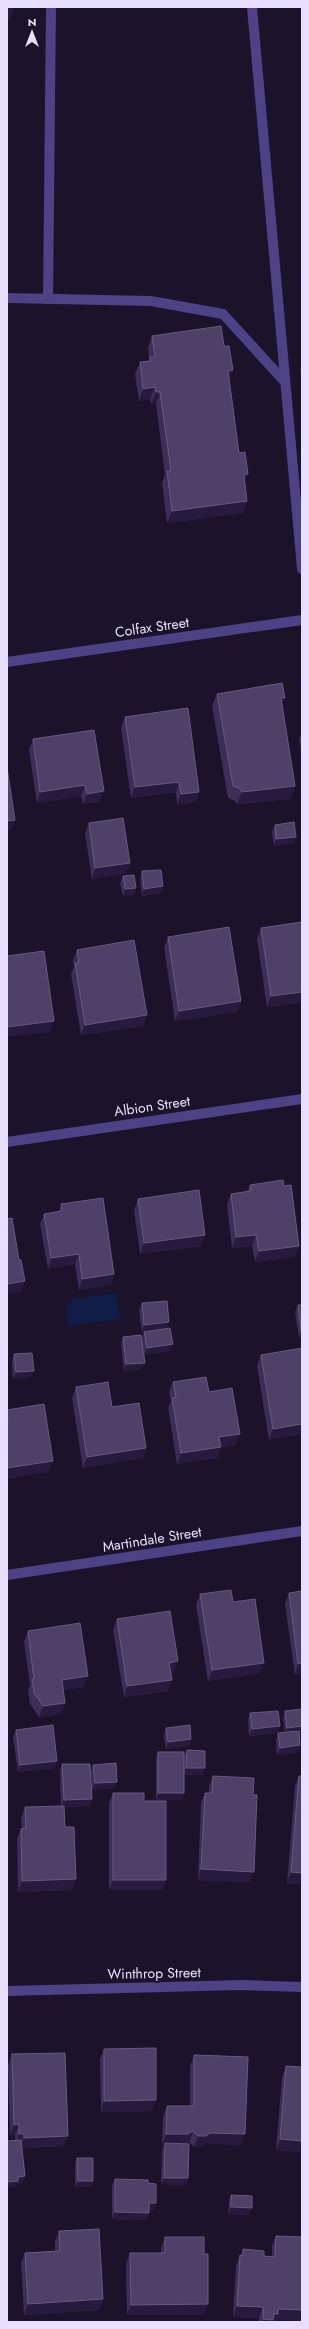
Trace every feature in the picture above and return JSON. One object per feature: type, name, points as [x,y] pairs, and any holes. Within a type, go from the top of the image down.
[{"type":"street","points":[[48,300],[51,7]]},
{"type":"street","points":[[252,7],[302,569]]},
{"type":"street","points":[[7,298],[151,301],[223,314],[286,382]]},
{"type":"street","name":"Colfax Street","points":[[7,662],[302,620]]},
{"type":"street","name":"Albion Street","points":[[7,1142],[302,1099]]},
{"type":"street","name":"Martindale Street","points":[[7,1575],[302,1531]]},
{"type":"street","name":"Winthrop Street","points":[[7,1990],[242,1985],[302,1988]]},
{"type":"water","points":[[117,1293],[120,1319],[68,1326],[66,1308],[73,1299]]},
{"type":"building","points":[[221,326],[224,346],[229,346],[233,370],[228,371],[239,453],[245,452],[248,474],[244,475],[247,501],[172,511],[167,471],[171,471],[160,392],[156,392],[155,387],[143,389],[140,362],[151,361],[150,357],[155,357],[152,336]]},
{"type":"building","points":[[282,683],[285,698],[281,698],[295,786],[242,792],[239,788],[233,786],[217,694]]},
{"type":"building","points":[[188,708],[199,792],[181,794],[179,782],[135,787],[125,717]]},
{"type":"building","points":[[94,730],[104,791],[87,794],[85,785],[40,792],[33,739]]},
{"type":"building","points":[[7,767],[15,820],[7,821]]},
{"type":"building","points":[[123,818],[130,863],[95,868],[89,823]]},
{"type":"building","points":[[294,822],[296,837],[276,839],[275,825]]},
{"type":"building","points":[[161,870],[163,886],[144,889],[142,871]]},
{"type":"building","points":[[134,875],[136,888],[125,889],[123,876]]},
{"type":"building","points":[[302,922],[302,992],[271,996],[261,928]]},
{"type":"building","points":[[229,927],[241,1001],[179,1011],[168,937]]},
{"type":"building","points":[[134,940],[147,1015],[85,1025],[75,963],[79,963],[77,950]]},
{"type":"building","points":[[44,951],[54,1021],[7,1027],[7,956]]},
{"type":"building","points":[[283,1180],[284,1186],[291,1185],[299,1246],[259,1251],[256,1235],[236,1237],[231,1194],[251,1191],[250,1185]]},
{"type":"building","points":[[199,1190],[205,1235],[144,1243],[138,1199]]},
{"type":"building","points":[[103,1198],[114,1274],[82,1279],[79,1254],[51,1258],[44,1214],[62,1211],[61,1204]]},
{"type":"building","points":[[12,1218],[19,1260],[21,1260],[25,1281],[7,1284],[7,1219]]},
{"type":"building","points":[[167,1301],[169,1322],[144,1325],[142,1303]]},
{"type":"building","points":[[298,1305],[302,1305],[302,1331],[301,1331]]},
{"type":"building","points":[[170,1328],[173,1344],[147,1348],[144,1332]]},
{"type":"building","points":[[141,1335],[145,1363],[126,1364],[123,1337]]},
{"type":"building","points":[[302,1348],[302,1424],[273,1429],[261,1355]]},
{"type":"building","points":[[32,1353],[34,1371],[16,1372],[14,1354]]},
{"type":"building","points":[[206,1377],[209,1392],[232,1388],[240,1434],[219,1437],[221,1447],[181,1453],[172,1398],[176,1397],[173,1382]]},
{"type":"building","points":[[108,1382],[112,1407],[139,1403],[146,1448],[87,1457],[76,1387]]},
{"type":"building","points":[[44,1404],[53,1461],[7,1468],[7,1410]]},
{"type":"building","points":[[231,1590],[233,1602],[255,1599],[264,1663],[212,1670],[200,1594]]},
{"type":"building","points":[[302,1591],[302,1663],[298,1664],[289,1593]]},
{"type":"building","points":[[170,1611],[178,1661],[169,1663],[172,1680],[127,1686],[117,1619]]},
{"type":"building","points":[[80,1623],[88,1676],[62,1680],[65,1703],[43,1706],[34,1693],[32,1679],[34,1679],[28,1631]]},
{"type":"building","points":[[302,1709],[302,1726],[287,1728],[285,1711]]},
{"type":"building","points":[[278,1711],[280,1726],[252,1729],[250,1713]]},
{"type":"building","points":[[53,1725],[57,1761],[20,1765],[16,1730]]},
{"type":"building","points":[[190,1725],[191,1739],[168,1742],[166,1728]]},
{"type":"building","points":[[299,1731],[300,1745],[280,1748],[278,1733]]},
{"type":"building","points":[[187,1750],[205,1751],[205,1768],[186,1768]]},
{"type":"building","points":[[158,1752],[184,1752],[184,1793],[158,1793]]},
{"type":"building","points":[[116,1763],[117,1782],[95,1783],[93,1765]]},
{"type":"building","points":[[62,1764],[90,1764],[92,1799],[64,1800]]},
{"type":"building","points":[[213,1776],[254,1778],[253,1795],[257,1795],[254,1872],[201,1869],[205,1793],[212,1793]]},
{"type":"building","points":[[299,1776],[302,1776],[302,1873],[291,1872]]},
{"type":"building","points":[[113,1793],[144,1793],[144,1801],[166,1801],[166,1880],[113,1880]]},
{"type":"building","points":[[64,1806],[65,1827],[74,1827],[76,1879],[22,1881],[21,1829],[26,1828],[25,1807]]},
{"type":"building","points":[[156,2048],[156,2100],[104,2101],[104,2049]]},
{"type":"building","points":[[65,2053],[68,2136],[24,2138],[24,2134],[19,2134],[19,2124],[14,2125],[12,2054]]},
{"type":"building","points":[[194,2055],[248,2057],[245,2134],[210,2133],[206,2136],[198,2136],[193,2131],[188,2134],[166,2134],[167,2106],[194,2106]]},
{"type":"building","points":[[286,2066],[302,2067],[302,2141],[280,2139]]},
{"type":"building","points":[[21,2140],[25,2176],[18,2177],[18,2181],[7,2182],[7,2141]]},
{"type":"building","points":[[165,2143],[189,2144],[188,2178],[164,2178]]},
{"type":"building","points":[[77,2158],[93,2158],[93,2181],[78,2181]]},
{"type":"building","points":[[115,2179],[148,2180],[148,2183],[156,2184],[156,2203],[149,2203],[149,2213],[115,2212]]},
{"type":"building","points":[[231,2195],[252,2196],[252,2208],[231,2207]]},
{"type":"building","points":[[99,2229],[103,2299],[28,2304],[25,2253],[60,2251],[59,2231]]},
{"type":"building","points":[[276,2236],[302,2237],[302,2310],[278,2309],[278,2314],[274,2314],[273,2320],[263,2319],[263,2307],[237,2306],[240,2255],[243,2256],[243,2249],[264,2251],[264,2256],[275,2257]]},
{"type":"building","points":[[165,2237],[204,2237],[204,2254],[208,2254],[208,2304],[131,2305],[130,2253],[165,2253]]}]
